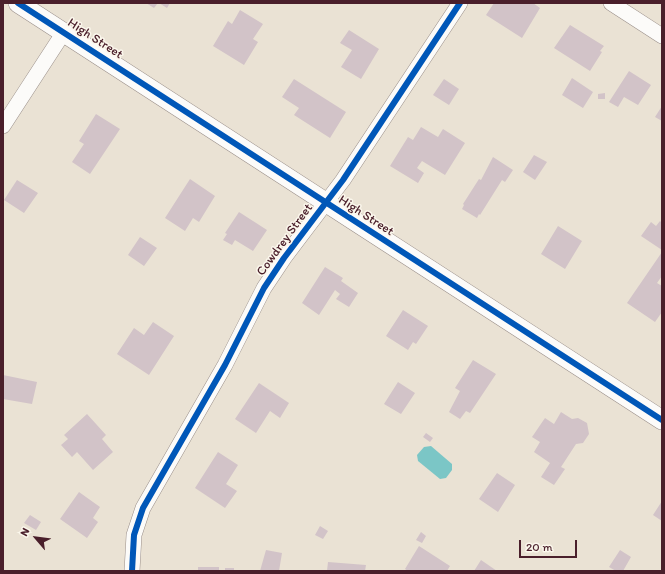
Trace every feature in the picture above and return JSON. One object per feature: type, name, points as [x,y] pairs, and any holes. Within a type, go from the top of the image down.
[{"type":"street","name":"High Street","points":[[18,3],[662,420]]},
{"type":"street","name":"Cowdrey Street","points":[[132,571],[135,530],[150,495],[225,365],[264,288],[284,258],[326,203],[460,3]]},
{"type":"street","points":[[611,3],[662,36]]},
{"type":"street","points":[[3,126],[64,32]]},
{"type":"water","points":[[431,446],[452,464],[452,470],[446,478],[440,479],[418,461],[417,455],[424,447]]},
{"type":"building","points":[[146,3],[158,3],[154,8]]},
{"type":"building","points":[[159,3],[170,3],[167,8]]},
{"type":"building","points":[[494,3],[533,3],[540,8],[522,38],[486,15]]},
{"type":"building","points":[[240,10],[263,24],[253,39],[258,42],[244,65],[213,46],[228,21],[232,24]]},
{"type":"building","points":[[570,25],[604,46],[590,71],[554,48]]},
{"type":"building","points":[[349,30],[379,49],[361,79],[341,67],[352,50],[340,43]]},
{"type":"building","points":[[629,71],[651,85],[638,105],[624,97],[618,107],[609,102]]},
{"type":"building","points":[[572,78],[593,92],[583,108],[562,95]]},
{"type":"building","points":[[294,79],[346,112],[330,138],[294,115],[299,108],[282,97]]},
{"type":"building","points":[[444,79],[459,89],[449,105],[433,95]]},
{"type":"building","points":[[605,93],[605,99],[598,99],[598,94]]},
{"type":"building","points":[[662,106],[662,121],[655,117]]},
{"type":"building","points":[[96,114],[120,129],[90,174],[72,162],[84,144],[79,141]]},
{"type":"building","points":[[421,127],[438,137],[443,129],[465,143],[445,175],[422,161],[417,168],[424,173],[418,183],[390,166],[408,137],[413,140]]},
{"type":"building","points":[[534,155],[547,162],[535,180],[523,172]]},
{"type":"building","points":[[493,157],[513,170],[505,182],[502,180],[477,218],[462,209],[463,204],[479,179],[481,180]]},
{"type":"building","points":[[190,179],[215,196],[199,222],[193,218],[185,231],[165,218]]},
{"type":"building","points":[[17,180],[38,193],[24,213],[4,200]]},
{"type":"building","points":[[239,212],[267,230],[253,251],[235,240],[232,245],[223,240],[227,234],[225,233]]},
{"type":"building","points":[[660,221],[662,223],[662,250],[641,236],[651,222],[656,226]]},
{"type":"building","points":[[558,226],[582,241],[565,269],[541,254]]},
{"type":"building","points":[[140,237],[157,248],[144,266],[128,255]]},
{"type":"building","points":[[662,252],[662,276],[657,283],[662,286],[662,312],[655,322],[627,303]]},
{"type":"building","points":[[325,267],[343,278],[341,281],[358,293],[349,307],[336,299],[340,294],[335,290],[319,315],[302,303]]},
{"type":"building","points":[[403,310],[428,326],[416,344],[413,342],[408,350],[386,336]]},
{"type":"building","points":[[153,322],[174,336],[149,375],[117,354],[134,328],[144,335]]},
{"type":"building","points":[[473,360],[496,374],[470,413],[466,411],[460,419],[449,412],[460,391],[455,388]]},
{"type":"building","points":[[3,375],[37,382],[32,404],[3,399]]},
{"type":"building","points":[[398,382],[415,393],[401,414],[384,404]]},
{"type":"building","points":[[259,383],[289,403],[280,418],[270,411],[256,433],[235,419]]},
{"type":"building","points":[[561,412],[572,419],[578,418],[587,423],[589,434],[583,443],[576,444],[561,467],[565,469],[554,485],[541,477],[550,463],[534,452],[540,442],[532,437],[545,418],[554,424]]},
{"type":"building","points":[[87,414],[106,435],[102,439],[113,452],[93,470],[77,452],[72,457],[61,445],[68,439],[64,435]]},
{"type":"building","points":[[426,433],[433,438],[430,442],[423,437]]},
{"type":"building","points":[[218,452],[238,465],[226,484],[237,491],[225,508],[195,488]]},
{"type":"building","points":[[497,473],[515,485],[498,512],[479,499]]},
{"type":"building","points":[[79,492],[100,507],[93,518],[98,522],[87,538],[60,519]]},
{"type":"building","points":[[662,501],[662,521],[653,515]]},
{"type":"building","points":[[30,515],[41,522],[36,530],[24,523]]},
{"type":"building","points":[[320,526],[328,531],[323,539],[315,535]]},
{"type":"building","points":[[421,532],[426,536],[422,543],[416,540]]},
{"type":"building","points":[[419,546],[450,566],[447,571],[408,571],[405,569]]},
{"type":"building","points":[[266,550],[282,553],[279,571],[260,571]]},
{"type":"building","points":[[620,550],[631,557],[623,571],[616,571],[609,567]]},
{"type":"building","points":[[481,560],[497,571],[474,571]]},
{"type":"building","points":[[328,562],[366,565],[365,571],[327,571]]},
{"type":"building","points":[[198,567],[219,567],[219,571],[198,571]]},
{"type":"building","points":[[225,568],[234,568],[234,571],[225,571]]},
{"type":"cycle path","points":[[18,3],[662,420]]},
{"type":"cycle path","points":[[132,571],[134,535],[143,508],[225,365],[264,288],[284,258],[343,180],[460,3]]}]
